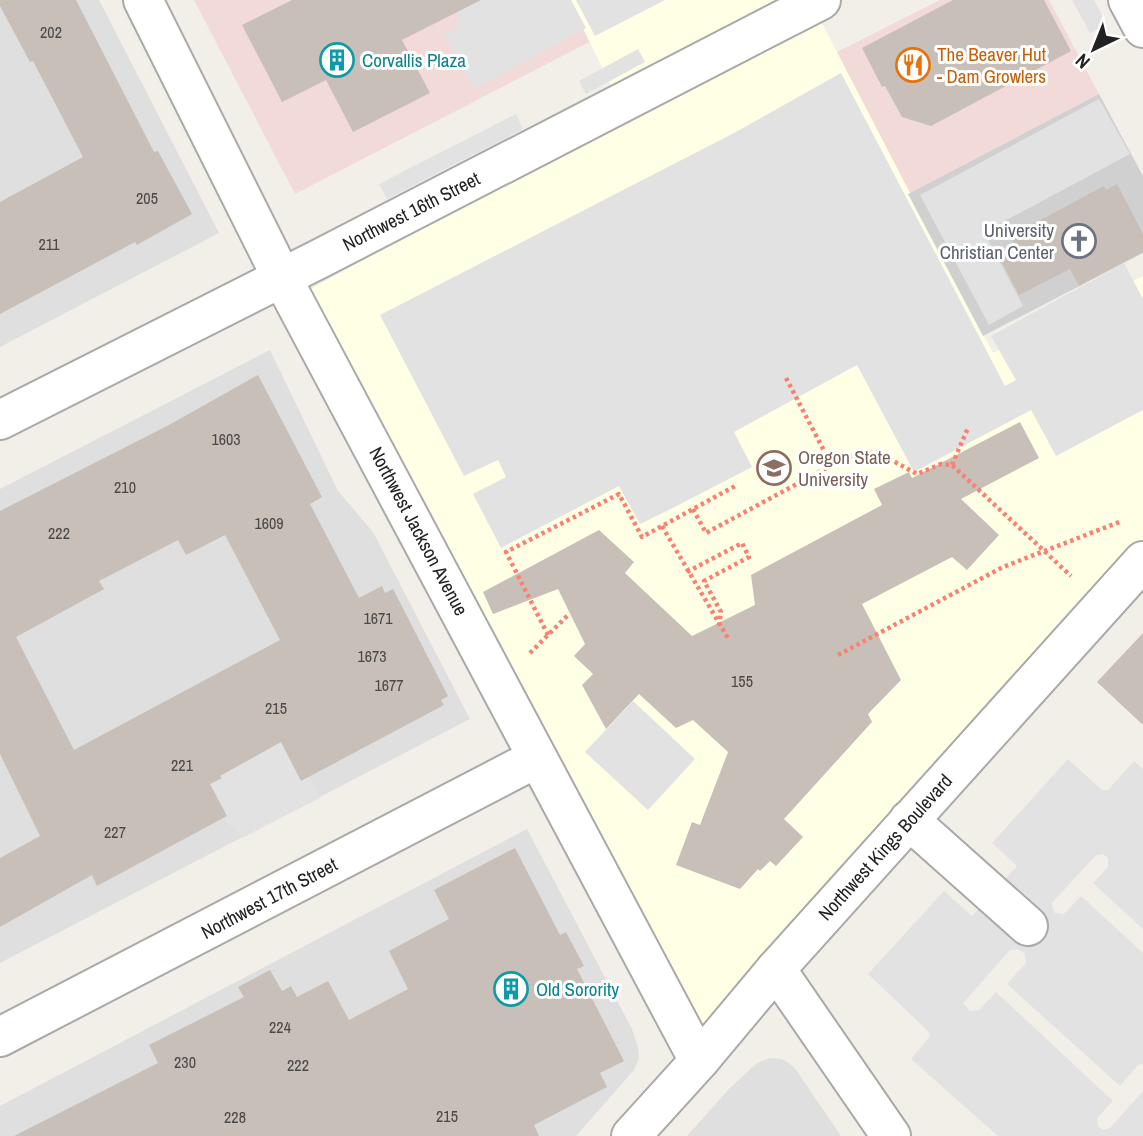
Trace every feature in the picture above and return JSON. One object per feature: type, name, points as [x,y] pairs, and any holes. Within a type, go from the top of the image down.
[{"type":"street","name":"Northwest Jackson Avenue","points":[[143,0],[282,278],[429,549],[537,758],[699,1060]]},
{"type":"street","name":"Northwest 16th Street","points":[[0,420],[821,0]]},
{"type":"street","points":[[1128,0],[1143,28]]},
{"type":"street","name":"Northwest Kings Boulevard","points":[[631,1136],[776,969],[1143,561]]},
{"type":"street","name":"Northwest 17th Street","points":[[0,1037],[537,758]]},
{"type":"street","points":[[909,820],[1028,926]]},
{"type":"street","points":[[776,969],[891,1136]]},
{"type":"path","points":[[786,378],[832,466]]},
{"type":"path","points":[[952,465],[968,428]]},
{"type":"path","points":[[693,509],[706,533],[845,458],[877,452],[917,474],[941,464],[952,465],[1072,577]]},
{"type":"path","points":[[548,635],[506,552],[619,494],[642,537],[735,486]]},
{"type":"path","points":[[838,655],[1003,567],[1123,521]]},
{"type":"path","points":[[662,526],[729,640]]},
{"type":"path","points":[[687,572],[742,543],[749,557],[704,581],[721,612],[719,625]]},
{"type":"path","points":[[527,657],[569,614]]},
{"type":"shaded area","points":[[0,0],[99,0],[219,233],[0,347]]},
{"type":"shaded area","points":[[194,0],[671,0],[295,194]]},
{"type":"shaded area","points":[[451,0],[571,0],[586,28],[474,89],[444,34],[457,28],[459,16]]},
{"type":"shaded area","name":"Oregon State University","points":[[569,0],[810,0],[993,353],[1143,276],[1143,582],[709,1056],[311,289],[625,114]]},
{"type":"shaded area","points":[[576,0],[665,0],[595,36]]},
{"type":"shaded area","points":[[940,0],[1049,0],[1099,94],[908,194],[833,54]]},
{"type":"shaded area","points":[[1072,0],[1094,0],[1107,24],[1090,33]]},
{"type":"shaded area","points":[[638,49],[645,62],[586,94],[579,81]]},
{"type":"shaded area","points":[[841,73],[1005,386],[1016,380],[991,336],[1124,263],[1143,299],[1143,410],[1056,456],[1031,410],[914,472],[857,365],[734,432],[752,467],[669,510],[640,524],[619,486],[501,548],[473,494],[506,477],[498,460],[464,476],[380,315],[734,133]]},
{"type":"shaded area","points":[[1099,94],[1143,176],[1143,253],[983,336],[908,194]]},
{"type":"shaded area","points":[[1099,99],[1130,154],[984,232],[1023,306],[989,325],[920,195]]},
{"type":"shaded area","points":[[516,114],[523,129],[387,199],[379,184]]},
{"type":"shaded area","points":[[270,350],[338,491],[373,532],[470,719],[0,963],[0,489]]},
{"type":"shaded area","points":[[633,701],[695,759],[648,810],[585,752]]},
{"type":"shaded area","points":[[268,740],[272,747],[281,742],[301,780],[309,776],[320,798],[244,837],[222,819],[227,816],[210,785],[221,778],[217,770]]},
{"type":"shaded area","points":[[1068,759],[1102,790],[1108,790],[1134,761],[1143,769],[1143,929],[1093,883],[1108,867],[1108,858],[1103,854],[1096,855],[1052,903],[1052,907],[1055,913],[1064,914],[1081,896],[1143,953],[1143,1064],[1138,1065],[1120,1086],[1007,984],[1026,963],[1025,954],[1018,949],[1010,950],[963,1003],[970,1011],[979,1010],[996,992],[1113,1101],[1097,1118],[1098,1126],[1103,1130],[1110,1128],[1143,1091],[1143,1136],[998,1136],[911,1059],[930,1036],[929,1032],[868,974],[944,891],[972,916],[1017,866],[992,843]]},
{"type":"shaded area","points":[[527,829],[632,1029],[638,1047],[639,1059],[634,1070],[576,1136],[0,1136],[0,1106]]},
{"type":"shaded area","points":[[770,1058],[782,1059],[794,1067],[841,1136],[687,1136],[729,1089],[757,1063]]},
{"type":"building","points":[[0,0],[76,0],[154,152],[158,151],[192,214],[0,314],[0,202],[83,157],[33,61],[30,62],[0,6]]},
{"type":"building","name":"Corvallis Plaza","points":[[292,0],[481,0],[402,40],[430,93],[353,132],[326,80],[282,102],[242,25]]},
{"type":"building","points":[[953,0],[1044,0],[1071,51],[931,126],[902,117],[885,86],[882,87],[862,48]]},
{"type":"building","name":"University Christian Center","points":[[1117,184],[1143,234],[1143,252],[1079,286],[1070,269],[1019,295],[1000,259],[1019,250],[1012,238],[1021,234],[1020,231],[1104,186],[1106,190]]},
{"type":"building","points":[[258,375],[322,497],[310,504],[359,598],[382,586],[385,593],[393,589],[448,696],[441,700],[444,705],[301,781],[281,742],[210,784],[227,816],[97,886],[92,875],[0,927],[0,858],[40,836],[0,754],[0,511],[169,425]],"holes":[[[225,535],[280,640],[74,750],[16,637],[104,589],[99,581],[178,540],[186,555]]]},
{"type":"building","points":[[1020,422],[1039,458],[961,499],[999,535],[967,570],[952,557],[862,604],[901,680],[868,714],[872,722],[784,819],[803,837],[776,866],[770,861],[760,871],[758,869],[740,889],[676,865],[692,822],[700,825],[728,752],[693,720],[676,728],[639,694],[606,729],[582,685],[593,674],[574,656],[585,644],[558,589],[493,614],[483,592],[599,530],[634,562],[625,573],[692,636],[755,605],[751,575],[882,505],[874,489],[909,472],[912,478]]},
{"type":"building","points":[[1143,633],[1143,725],[1097,682]]},
{"type":"building","points":[[515,848],[560,935],[566,932],[584,966],[577,969],[624,1061],[600,1073],[607,1087],[534,1125],[539,1136],[14,1136],[158,1063],[149,1045],[244,997],[238,987],[270,970],[282,991],[291,986],[297,997],[328,981],[349,1020],[408,989],[389,951],[449,919],[434,890]]},
{"type":"place","name":"Corvallis Plaza","points":[[337,60]]},
{"type":"place","name":"The Beaver Hut - Dam Growlers","points":[[913,65]]},
{"type":"place","name":"University Christian Center","points":[[1079,241]]},
{"type":"place","name":"Oregon State University","points":[[774,468]]},
{"type":"place","name":"Old Sorority","points":[[511,989]]}]
